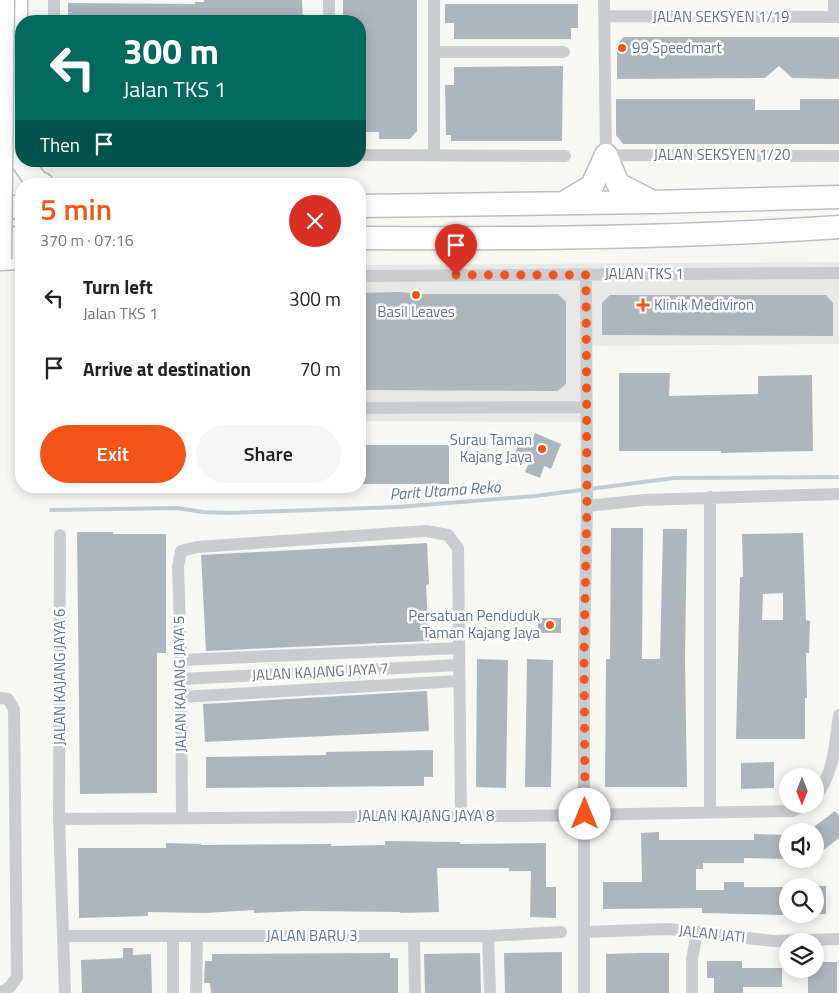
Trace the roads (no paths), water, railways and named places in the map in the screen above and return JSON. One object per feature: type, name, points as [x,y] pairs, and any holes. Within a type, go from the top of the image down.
[{"type":"highway","points":[[3,0],[0,259],[15,258]]},
{"type":"highway","points":[[16,0],[16,15]]},
{"type":"highway","points":[[606,155],[618,184],[653,202]]},
{"type":"highway","points":[[562,204],[592,186],[606,155]]},
{"type":"highway","points":[[26,167],[34,178]]},
{"type":"highway","points":[[366,206],[562,204],[839,197]]},
{"type":"highway","points":[[0,207],[15,207]]},
{"type":"highway","points":[[366,238],[596,236],[839,227]]},
{"type":"highway","points":[[0,239],[15,238]]},
{"type":"highway","points":[[366,250],[416,248],[442,238]]},
{"type":"street","points":[[54,0],[54,15]]},
{"type":"street","points":[[329,0],[329,15]]},
{"type":"street","points":[[434,0],[434,155]]},
{"type":"street","points":[[604,0],[606,155]]},
{"type":"street","points":[[834,0],[837,17]]},
{"type":"street","name":"JALAN SEKSYEN 1/19","points":[[604,16],[837,17]]},
{"type":"street","points":[[434,52],[564,52]]},
{"type":"street","points":[[366,155],[564,156]]},
{"type":"street","name":"JALAN SEKSYEN 1/20","points":[[606,155],[839,156]]},
{"type":"street","name":"JALAN TKS 1","points":[[366,276],[839,273]]},
{"type":"street","points":[[584,993],[584,653],[587,504],[586,275]]},
{"type":"street","points":[[366,408],[586,407]]},
{"type":"street","points":[[587,504],[710,497],[839,494]]},
{"type":"street","points":[[710,497],[710,812]]},
{"type":"street","name":"JALAN KAJANG JAYA 5","points":[[182,818],[182,697],[178,567],[181,552],[197,547],[426,530],[448,535],[458,548],[460,593],[459,648]]},
{"type":"street","name":"JALAN KAJANG JAYA 6","points":[[60,535],[60,819],[65,993]]},
{"type":"street","points":[[181,660],[459,648],[461,816]]},
{"type":"street","name":"JALAN KAJANG JAYA 7","points":[[181,679],[459,665]]},
{"type":"street","points":[[182,697],[459,681]]},
{"type":"street","points":[[0,698],[8,699],[14,709],[17,976],[10,988],[0,993]]},
{"type":"street","points":[[824,784],[828,775],[839,716]]},
{"type":"street","name":"JALAN KAJANG JAYA 8","points":[[60,819],[779,811]]},
{"type":"street","name":"JALAN JATI","points":[[584,932],[669,929],[774,941],[839,939]]},
{"type":"street","name":"JALAN BARU 3","points":[[63,936],[488,936],[561,932]]},
{"type":"street","points":[[692,993],[692,959],[697,932]]},
{"type":"street","points":[[173,936],[173,993]]},
{"type":"street","points":[[196,993],[197,936]]},
{"type":"street","points":[[414,936],[415,993]]},
{"type":"street","points":[[488,936],[490,993]]},
{"type":"waterway","name":"Parit Utama Reko","points":[[51,510],[177,508],[229,513],[398,507],[535,496],[674,478],[839,477]]},
{"type":"place","name":"99 Speedmart","points":[[622,48]]},
{"type":"place","name":"Basil Leaves","points":[[416,295]]},
{"type":"place","name":"Klinik Mediviron","points":[[643,305]]},
{"type":"place","name":"Surau Taman Kajang Jaya","points":[[542,449]]},
{"type":"place","name":"Persatuan Penduduk Taman Kajang Jaya","points":[[550,625]]}]
